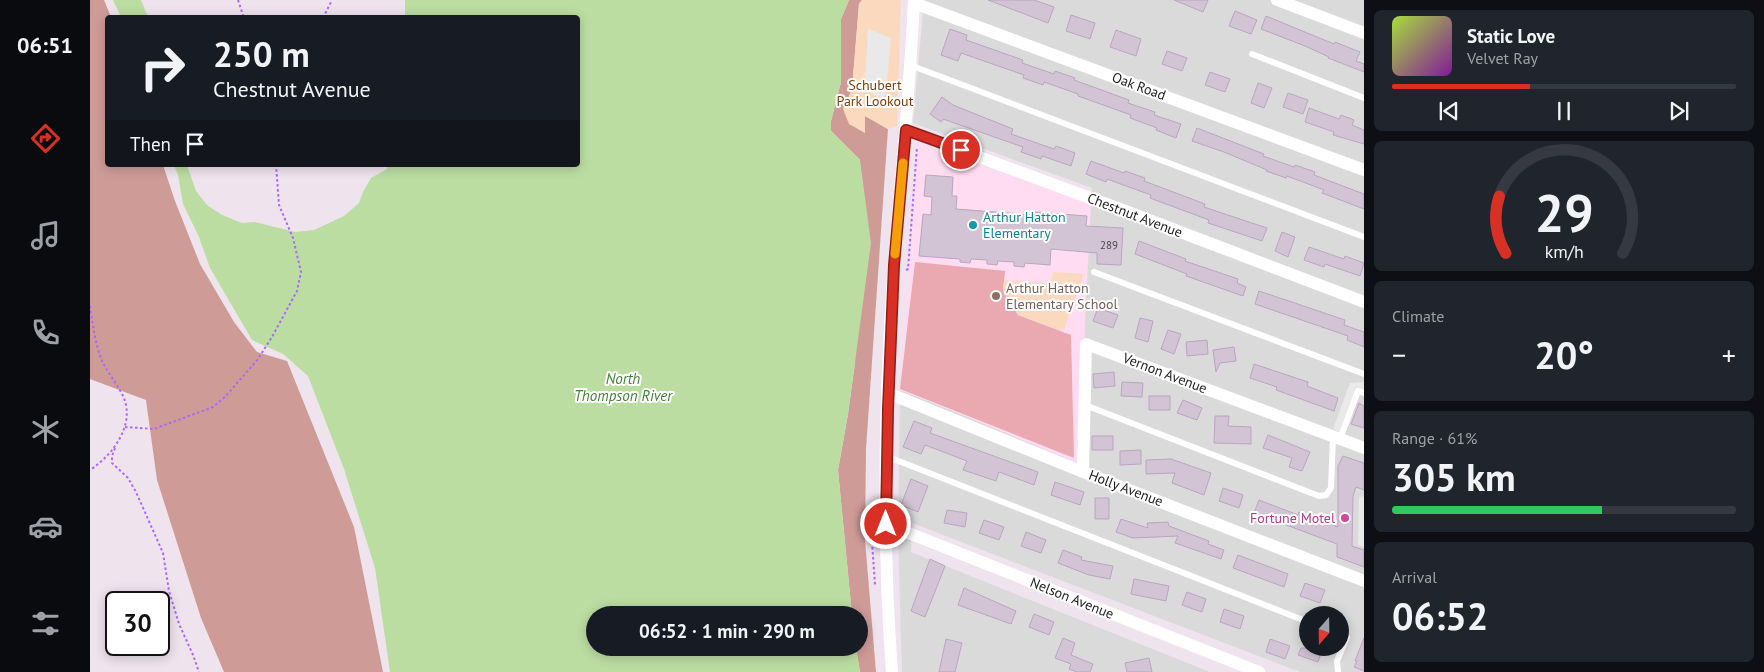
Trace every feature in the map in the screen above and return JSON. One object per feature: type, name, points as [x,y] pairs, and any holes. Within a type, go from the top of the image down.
[{"type":"street","points":[[1277,0],[1364,33]]},
{"type":"street","points":[[892,672],[888,618],[886,524],[888,393],[894,265],[906,130],[914,2]]},
{"type":"street","name":"Oak Road","points":[[914,2],[1364,170]]},
{"type":"street","name":"Chestnut Avenue","points":[[906,130],[1364,302]]},
{"type":"street","name":"Vernon Avenue","points":[[1084,472],[1086,344],[1364,448]]},
{"type":"street","name":"Holly Avenue","points":[[888,393],[1364,581]]},
{"type":"street","name":"Nelson Avenue","points":[[886,524],[1258,672]]},
{"type":"lane","points":[[1252,54],[1364,98]]},
{"type":"lane","points":[[910,65],[1364,236]]},
{"type":"lane","points":[[1094,272],[1364,374]]},
{"type":"lane","points":[[1085,405],[1319,496],[1326,495],[1331,488],[1336,438],[1358,391],[1364,393]]},
{"type":"lane","points":[[886,456],[1299,618]]},
{"type":"lane","points":[[1338,672],[1337,661],[1339,656]]},
{"type":"path","points":[[238,0],[243,15]]},
{"type":"path","points":[[324,15],[332,0]]},
{"type":"path","points":[[125,427],[154,429],[213,407],[225,397],[258,359],[272,337],[297,291],[300,272],[295,244],[279,205],[276,167]]},
{"type":"path","points":[[90,306],[98,347],[104,363],[124,398],[127,414],[125,427],[114,448],[100,464],[90,470]]},
{"type":"path","points":[[114,448],[112,463],[128,478],[136,492],[163,553],[170,591],[179,624],[199,672]]},
{"type":"shaded area","points":[[90,0],[104,0],[110,15],[105,15],[105,167],[164,167],[200,264],[234,322],[257,352],[287,361],[354,527],[383,672],[224,672],[201,618],[157,480],[146,400],[90,379]]},
{"type":"shaded area","points":[[849,0],[862,0],[859,4],[852,89],[865,133],[865,116],[888,129],[866,449],[865,540],[876,672],[860,672],[857,656],[868,656],[868,606],[851,606],[838,470],[855,363],[860,160],[831,131],[831,121],[841,82],[841,19]]},
{"type":"shaded area","points":[[924,0],[1364,0],[1364,672],[1300,672],[912,523],[911,552],[1210,672],[902,672],[898,539],[900,390],[1073,458],[1092,188],[913,123]]},
{"type":"shaded area","points":[[868,29],[891,38],[886,92],[883,99],[872,94],[865,84]]},
{"type":"shaded area","name":"Arthur Hatton Elementary School","points":[[916,141],[1091,203],[1078,463],[900,389]]},
{"type":"shaded area","points":[[915,262],[1005,271],[1003,291],[1018,315],[1071,335],[1074,458],[900,389]]},
{"type":"shaded area","points":[[1364,382],[1364,391],[1357,388],[1340,432],[1333,429],[1350,383]]},
{"type":"shaded area","points":[[1364,496],[1364,547],[1358,545],[1359,497]]},
{"type":"green space","name":"Schubert Park Lookout","points":[[862,0],[901,0],[897,126],[888,129],[865,116],[865,133],[849,124],[843,109],[852,89],[859,4]]},
{"type":"green space","points":[[1053,272],[1084,274],[1064,329],[1059,330],[1018,315],[1003,291],[1004,280],[1051,284]]},
{"type":"water","points":[[113,0],[141,0],[147,15],[120,15]]},
{"type":"water","name":"North Thompson River","points":[[405,0],[849,0],[841,19],[841,82],[831,121],[831,131],[860,160],[871,243],[848,414],[838,470],[851,606],[586,606],[586,656],[857,656],[860,672],[390,672],[375,568],[344,469],[308,376],[283,354],[252,340],[210,268],[199,237],[183,204],[175,167],[188,167],[196,191],[207,205],[222,215],[242,223],[255,222],[295,232],[314,230],[344,216],[359,203],[371,178],[388,167],[580,167],[580,15],[405,15]]},
{"type":"building","points":[[988,0],[1034,0],[1054,7],[1048,23]]},
{"type":"building","points":[[1174,0],[1208,0],[1203,12]]},
{"type":"building","points":[[1235,11],[1257,20],[1251,34],[1229,26]]},
{"type":"building","points":[[1071,15],[1095,23],[1090,39],[1066,31]]},
{"type":"building","points":[[1266,16],[1334,44],[1335,42],[1360,52],[1356,61],[1364,64],[1364,72],[1261,29]]},
{"type":"building","points":[[950,29],[967,35],[966,40],[1023,60],[1022,63],[1054,74],[1055,71],[1075,78],[1074,80],[1129,100],[1128,103],[1155,112],[1154,115],[1181,124],[1176,138],[1156,130],[1157,128],[1130,118],[1131,115],[1078,96],[1078,94],[1044,82],[1043,85],[1023,78],[1024,75],[961,53],[958,61],[941,55]]},
{"type":"building","points":[[1116,30],[1141,39],[1136,56],[1110,47]]},
{"type":"building","points":[[1167,51],[1187,58],[1182,71],[1162,64]]},
{"type":"building","points":[[1210,72],[1230,79],[1225,92],[1205,85]]},
{"type":"building","points":[[1258,83],[1272,88],[1264,108],[1251,103]]},
{"type":"building","points":[[1288,93],[1308,100],[1303,114],[1283,107]]},
{"type":"building","points":[[942,97],[953,105],[1013,129],[1011,134],[1054,149],[1056,146],[1075,153],[1071,166],[1042,156],[1041,159],[1021,152],[1023,147],[943,119],[941,122],[930,114]]},
{"type":"building","points":[[1309,108],[1339,119],[1341,115],[1354,120],[1352,125],[1364,130],[1364,144],[1333,135],[1334,132],[1305,122]]},
{"type":"building","points":[[1197,128],[1264,154],[1263,156],[1315,172],[1314,175],[1364,194],[1364,209],[1322,193],[1324,190],[1287,176],[1286,178],[1266,171],[1224,152],[1192,141]]},
{"type":"building","points":[[1091,161],[1124,173],[1125,171],[1145,178],[1144,181],[1205,204],[1204,207],[1267,228],[1262,241],[1208,223],[1209,220],[1150,198],[1151,195],[1107,179],[1106,182],[1086,174]]},
{"type":"building","name":"Arthur Hatton Elementary","points":[[926,175],[953,177],[952,196],[957,196],[956,209],[1034,215],[1035,212],[1087,216],[1086,226],[1123,228],[1121,265],[1097,264],[1097,253],[1051,249],[1050,265],[1025,263],[1024,267],[1014,266],[1014,262],[998,261],[997,265],[987,264],[987,260],[971,259],[970,263],[960,262],[960,259],[919,256],[923,214],[931,215],[932,197],[924,196]]},
{"type":"building","points":[[1282,232],[1295,237],[1288,257],[1275,251]]},
{"type":"building","points":[[1139,241],[1186,259],[1185,261],[1238,279],[1237,283],[1246,287],[1243,296],[1186,276],[1187,274],[1135,254]]},
{"type":"building","points":[[1309,247],[1344,259],[1345,256],[1364,263],[1360,276],[1325,264],[1324,267],[1304,260]]},
{"type":"building","points":[[1259,291],[1345,320],[1344,325],[1364,332],[1364,347],[1347,340],[1348,336],[1255,304]]},
{"type":"building","points":[[1098,308],[1118,315],[1113,328],[1093,321]]},
{"type":"building","points":[[1140,318],[1153,321],[1148,342],[1135,338]]},
{"type":"building","points":[[1168,330],[1181,334],[1174,354],[1161,349]]},
{"type":"building","points":[[1207,340],[1208,354],[1187,356],[1186,342]]},
{"type":"building","points":[[1234,347],[1236,361],[1220,363],[1216,372],[1213,350]]},
{"type":"building","points":[[1254,364],[1308,382],[1307,386],[1338,398],[1334,411],[1276,390],[1277,387],[1250,378]]},
{"type":"building","points":[[1114,372],[1115,386],[1094,388],[1093,374]]},
{"type":"building","points":[[1122,382],[1143,383],[1142,397],[1121,396]]},
{"type":"building","points":[[1149,396],[1170,396],[1170,410],[1149,410]]},
{"type":"building","points":[[1183,400],[1202,408],[1197,420],[1177,413]]},
{"type":"building","points":[[1359,403],[1364,406],[1364,428],[1351,424]]},
{"type":"building","points":[[1215,416],[1229,416],[1228,426],[1251,427],[1251,444],[1214,443]]},
{"type":"building","points":[[914,421],[932,428],[930,433],[1038,472],[1034,485],[999,472],[996,481],[963,470],[967,461],[925,445],[921,454],[903,447]]},
{"type":"building","points":[[1268,435],[1310,452],[1302,471],[1289,467],[1292,458],[1263,448]]},
{"type":"building","points":[[1092,436],[1113,436],[1113,450],[1092,450]]},
{"type":"building","points":[[1141,450],[1141,464],[1120,465],[1120,451]]},
{"type":"building","name":"Fortune Motel","points":[[1343,456],[1364,463],[1364,490],[1356,487],[1353,496],[1352,546],[1364,550],[1364,567],[1337,557],[1337,544],[1254,513],[1259,500],[1298,515],[1299,512],[1338,527],[1338,466]]},
{"type":"building","points":[[1171,459],[1211,473],[1204,495],[1172,483],[1175,473],[1146,474],[1146,460]]},
{"type":"building","points":[[911,479],[928,486],[918,512],[901,505]]},
{"type":"building","points":[[1055,482],[1084,492],[1080,505],[1051,495]]},
{"type":"building","points":[[1223,488],[1243,495],[1239,508],[1219,501]]},
{"type":"building","points":[[1095,498],[1109,498],[1109,519],[1095,519]]},
{"type":"building","points":[[947,510],[967,513],[965,527],[944,523]]},
{"type":"building","points":[[1121,519],[1148,528],[1147,523],[1168,522],[1169,526],[1209,541],[1208,544],[1224,550],[1221,559],[1175,543],[1178,536],[1133,538],[1116,532]]},
{"type":"building","points":[[984,520],[1004,527],[999,540],[979,533]]},
{"type":"building","points":[[1026,532],[1046,540],[1041,553],[1021,546]]},
{"type":"building","points":[[1063,550],[1082,557],[1081,560],[1113,566],[1110,579],[1089,575],[1058,563]]},
{"type":"building","points":[[1238,555],[1288,574],[1284,587],[1233,568]]},
{"type":"building","points":[[930,559],[945,566],[925,617],[911,611]]},
{"type":"building","points":[[1134,579],[1169,586],[1166,601],[1131,594]]},
{"type":"building","points":[[1305,583],[1325,590],[1320,603],[1300,596]]},
{"type":"building","points":[[964,588],[1016,611],[1011,624],[958,605]]},
{"type":"building","points":[[1187,592],[1206,599],[1202,612],[1182,605]]},
{"type":"building","points":[[1224,609],[1244,616],[1240,629],[1220,622]]},
{"type":"building","points":[[1034,614],[1054,622],[1049,635],[1029,627]]},
{"type":"building","points":[[1063,638],[1075,643],[1071,655],[1093,664],[1090,672],[1077,672],[1069,669],[1071,664],[1055,658]]},
{"type":"building","points":[[1364,638],[1364,671],[1354,667]]},
{"type":"building","points":[[946,639],[962,643],[955,672],[939,672]]},
{"type":"building","points":[[1270,639],[1290,646],[1285,659],[1266,652]]},
{"type":"building","points":[[1301,656],[1320,656],[1318,662]]},
{"type":"building","points":[[1149,658],[1152,672],[1127,672],[1125,663]]},
{"type":"slow traffic","points":[[895,254],[903,163]]},
{"type":"place","name":"Arthur Hatton Elementary","points":[[973,225]]},
{"type":"place","name":"Arthur Hatton Elementary School","points":[[996,296]]},
{"type":"place","name":"Fortune Motel","points":[[1345,518]]},
{"type":"route","points":[[886,524],[886,456],[894,265],[906,130],[961,150]]}]
